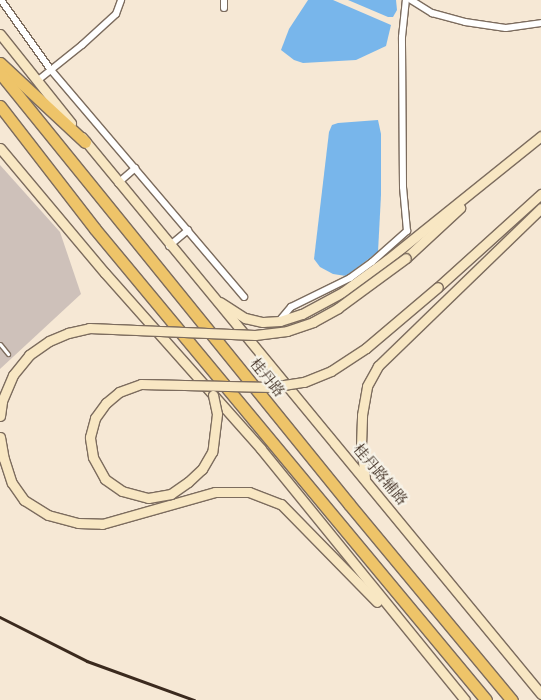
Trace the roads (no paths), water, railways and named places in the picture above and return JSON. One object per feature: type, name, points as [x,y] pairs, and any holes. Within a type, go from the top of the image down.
[{"type":"highway","points":[[0,63],[85,142]]},
{"type":"highway","name":"桂丹路","points":[[0,73],[349,504],[512,700]]},
{"type":"highway","points":[[0,106],[95,229],[486,700]]},
{"type":"main road","name":"桂丹路辅路","points":[[0,34],[169,246],[365,478],[541,694]]},
{"type":"main road","points":[[212,297],[245,318],[263,322],[280,321],[302,314],[343,292],[387,260],[541,136]]},
{"type":"main road","points":[[0,148],[117,287],[261,449],[411,636],[465,700]]},
{"type":"main road","points":[[0,416],[2,401],[13,375],[29,355],[49,341],[68,333],[89,328],[255,335],[287,331],[313,322],[338,308],[406,258],[521,152]]},
{"type":"main road","points":[[213,396],[217,414],[212,452],[202,469],[188,482],[171,494],[148,498],[122,491],[105,479],[93,457],[90,437],[94,418],[106,402],[119,392],[142,384],[271,387],[304,382],[331,371],[366,348],[438,287],[541,194]]},
{"type":"main road","points":[[365,478],[360,446],[362,415],[367,386],[378,366],[541,208]]},
{"type":"main road","points":[[0,437],[4,459],[12,483],[24,500],[48,515],[78,523],[102,524],[215,492],[249,492],[281,504],[411,636]]},
{"type":"street","points":[[0,0],[51,70],[244,297]]},
{"type":"street","points":[[37,81],[116,14],[121,0]]},
{"type":"street","points":[[224,0],[224,8]]},
{"type":"street","points":[[280,321],[291,306],[350,278],[372,262],[406,231],[402,37],[406,0]]},
{"type":"street","points":[[411,0],[432,12],[465,22],[506,28],[541,23]]},
{"type":"street","points":[[118,183],[135,168]]},
{"type":"street","points":[[169,246],[188,230]]},
{"type":"lane","points":[[0,344],[8,354]]},
{"type":"water","points":[[308,0],[333,0],[391,25],[386,46],[356,60],[303,63],[294,60],[281,50],[289,29]]},
{"type":"water","points":[[348,0],[396,0],[397,10],[393,17],[388,17]]},
{"type":"water","points":[[378,120],[381,134],[381,195],[378,252],[346,276],[333,274],[320,267],[314,259],[329,132],[332,125],[338,123]]},
{"type":"railway","points":[[0,617],[87,661],[194,700]]}]
